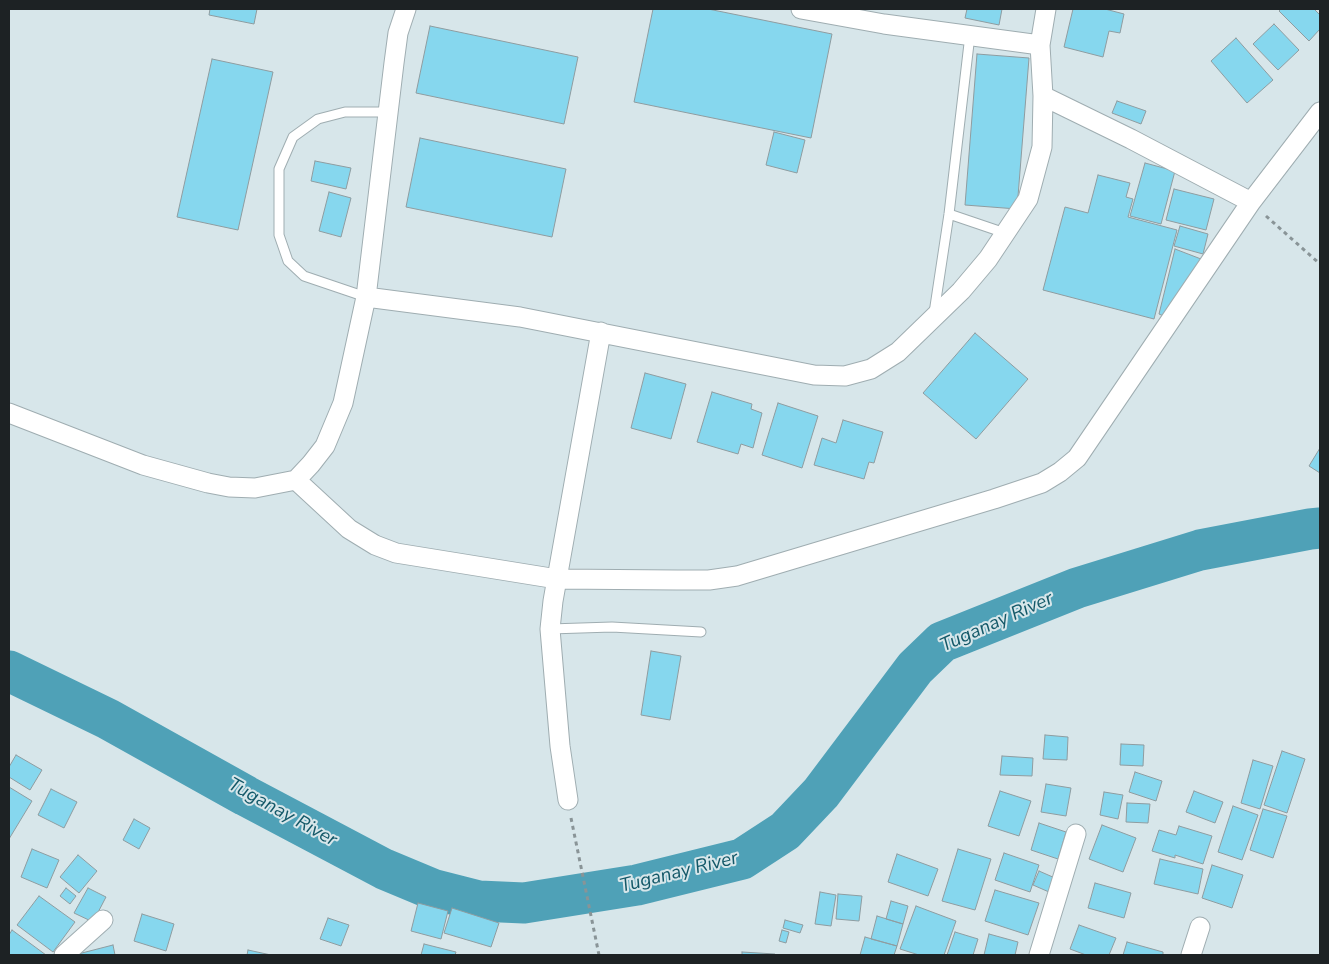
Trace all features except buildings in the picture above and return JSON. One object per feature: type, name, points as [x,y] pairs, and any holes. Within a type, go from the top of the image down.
[{"type":"street","points":[[9,413],[143,465],[208,483],[229,487],[254,488],[296,480],[325,446],[335,426],[343,403],[366,297],[398,33],[406,9]]},
{"type":"street","points":[[801,9],[884,24],[1040,45]]},
{"type":"street","points":[[366,297],[520,317],[814,375],[845,376],[871,369],[898,352],[961,291],[988,259],[1028,199],[1042,147],[1043,96],[1040,45],[1046,9]]},
{"type":"street","points":[[1043,96],[1131,139],[1251,202]]},
{"type":"street","points":[[296,480],[349,529],[382,547],[396,552],[557,579],[709,580],[737,576],[1042,483],[1060,472],[1077,458],[1251,202],[1320,112]]},
{"type":"street","points":[[568,800],[560,746],[550,629],[557,579],[601,332]]},
{"type":"street","points":[[1038,955],[1076,834]]},
{"type":"street","points":[[64,955],[103,920]]},
{"type":"street","points":[[1191,955],[1200,927]]},
{"type":"lane","points":[[934,318],[950,214],[970,35]]},
{"type":"lane","points":[[366,297],[304,276],[288,261],[279,235],[279,169],[292,136],[318,119],[345,112],[388,112]]},
{"type":"lane","points":[[950,214],[1005,233]]},
{"type":"lane","points":[[550,629],[620,627],[701,632]]},
{"type":"path","points":[[1251,202],[1320,264]]},
{"type":"path","points":[[568,800],[599,955]]},
{"type":"waterway","name":"Tuganay River","points":[[9,671],[108,719],[246,796],[384,869],[432,889],[479,901],[524,903],[637,885],[742,859],[785,831],[821,793],[915,668],[942,642],[1077,588],[1200,550],[1320,528]]}]
